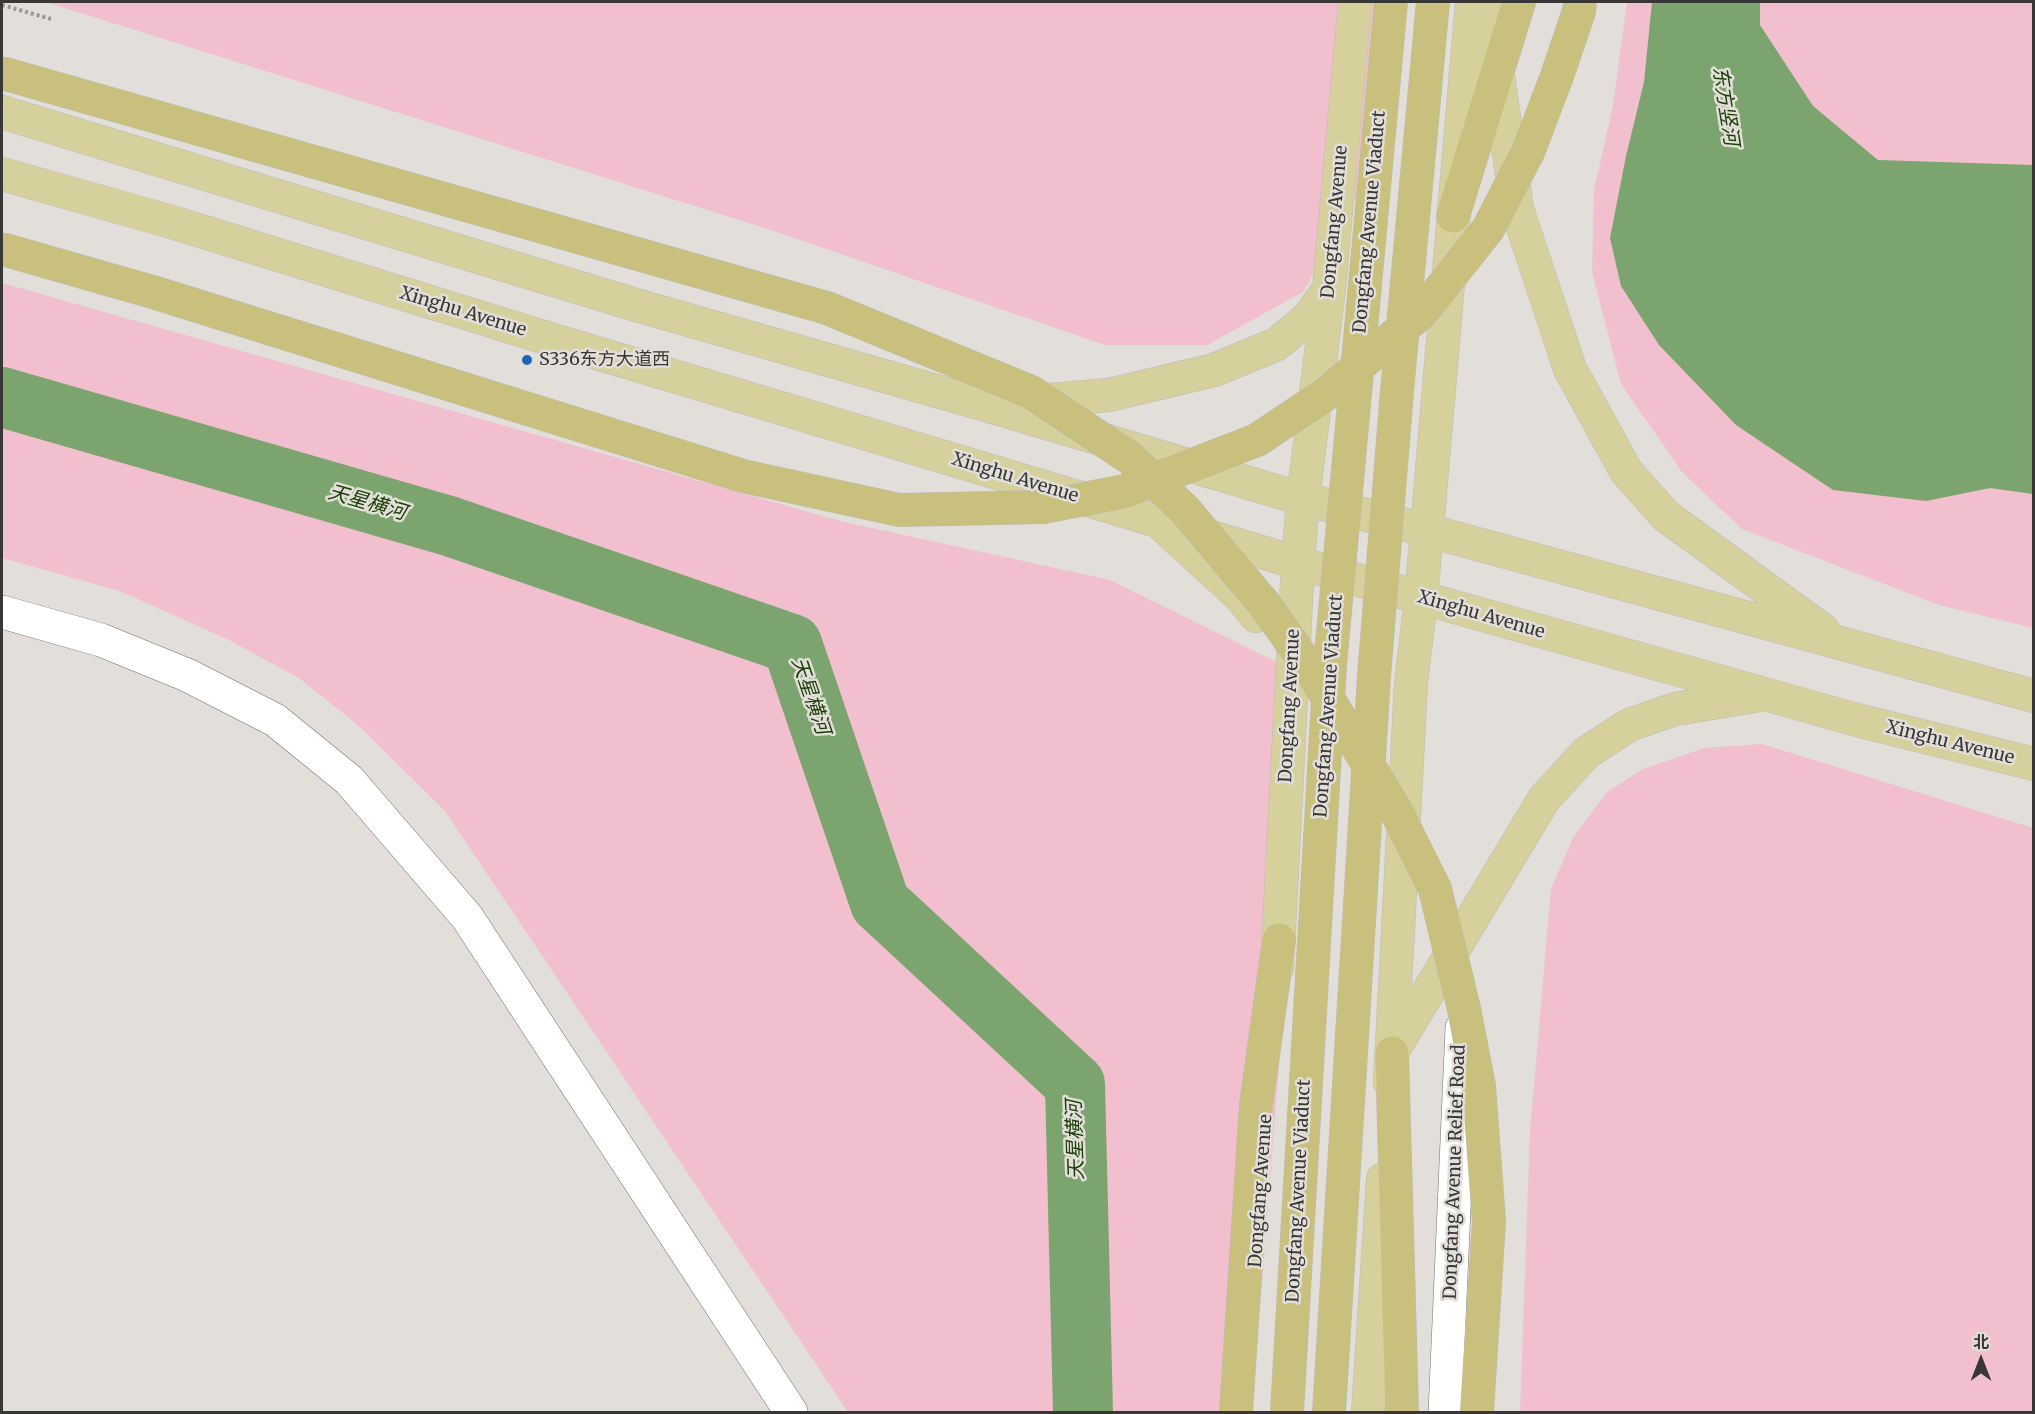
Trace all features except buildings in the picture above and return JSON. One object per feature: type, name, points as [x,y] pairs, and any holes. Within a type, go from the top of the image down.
[{"type":"highway","name":"Dongfang Avenue Viaduct","points":[[1287,1413],[1330,665],[1391,2]]},
{"type":"highway","points":[[1329,1413],[1374,676],[1396,391],[1433,2]]},
{"type":"highway","points":[[1454,216],[1519,2]]},
{"type":"highway","points":[[2,249],[156,293],[743,476],[899,510],[1043,507],[1125,491],[1257,440],[1326,394],[1422,312],[1488,229],[1528,152],[1557,76],[1580,2]]},
{"type":"highway","points":[[2,73],[827,308],[1031,392],[1138,466],[1185,510],[1264,605],[1311,670],[1396,811],[1435,889],[1464,1009],[1479,1086],[1489,1221],[1477,1413]]},
{"type":"highway","points":[[1236,1413],[1256,1105],[1279,940]]},
{"type":"highway","points":[[1392,1053],[1402,1413]]},
{"type":"main road","name":"Dongfang Avenue","points":[[1245,1413],[1279,940],[1298,563],[1303,499],[1329,289],[1355,2]]},
{"type":"main road","points":[[1368,1413],[1392,1053],[1411,683],[1421,599],[1472,2]]},
{"type":"main road","points":[[1494,2],[1497,69],[1517,210],[1570,369],[1626,471],[1666,516],[1840,643]]},
{"type":"main road","points":[[2,112],[636,305],[1303,499],[1426,530],[2034,696]]},
{"type":"main road","name":"Xinghu Avenue","points":[[2,174],[176,223],[540,336],[1421,599],[1765,694],[2034,764]]},
{"type":"main road","points":[[988,406],[1109,394],[1214,370],[1277,344],[1309,317],[1329,289]]},
{"type":"main road","points":[[1156,520],[1240,596],[1292,659]]},
{"type":"main road","points":[[1392,1053],[1544,800],[1586,753],[1629,725],[1675,709],[1765,694]]},
{"type":"street","points":[[2,612],[101,640],[187,675],[275,720],[349,780],[467,917],[791,1413]]},
{"type":"street","name":"Dongfang Avenue Relief Road","points":[[1445,1413],[1466,931]]},
{"type":"path","points":[[2,5],[51,19]]},
{"type":"shaded area","points":[[46,2],[1395,2],[1385,147],[1303,292],[1207,345],[1105,345],[768,229]]},
{"type":"shaded area","points":[[1627,2],[2033,2],[2033,628],[1939,605],[1742,529],[1682,472],[1621,384],[1592,272],[1594,190],[1613,106]]},
{"type":"shaded area","points":[[2,283],[840,521],[1110,580],[1309,678],[1252,1412],[848,1412],[445,811],[358,725],[299,678],[229,640],[120,591],[2,558]]},
{"type":"shaded area","points":[[1762,744],[2033,828],[2033,1412],[1520,1412],[1530,1131],[1551,889],[1573,838],[1607,792],[1643,769],[1704,748]]},
{"type":"water","name":"东方竖河","points":[[1652,2],[1760,2],[1760,25],[1813,106],[1878,160],[2033,165],[2033,494],[1990,488],[1926,501],[1833,490],[1736,425],[1659,345],[1621,286],[1610,238],[1626,156],[1644,82]]},
{"type":"waterway","name":"天星横河","points":[[2,397],[449,526],[792,644],[880,903],[1075,1084],[1083,1412]]},
{"type":"place","name":"S336东方大道西","points":[[527,360]]}]
